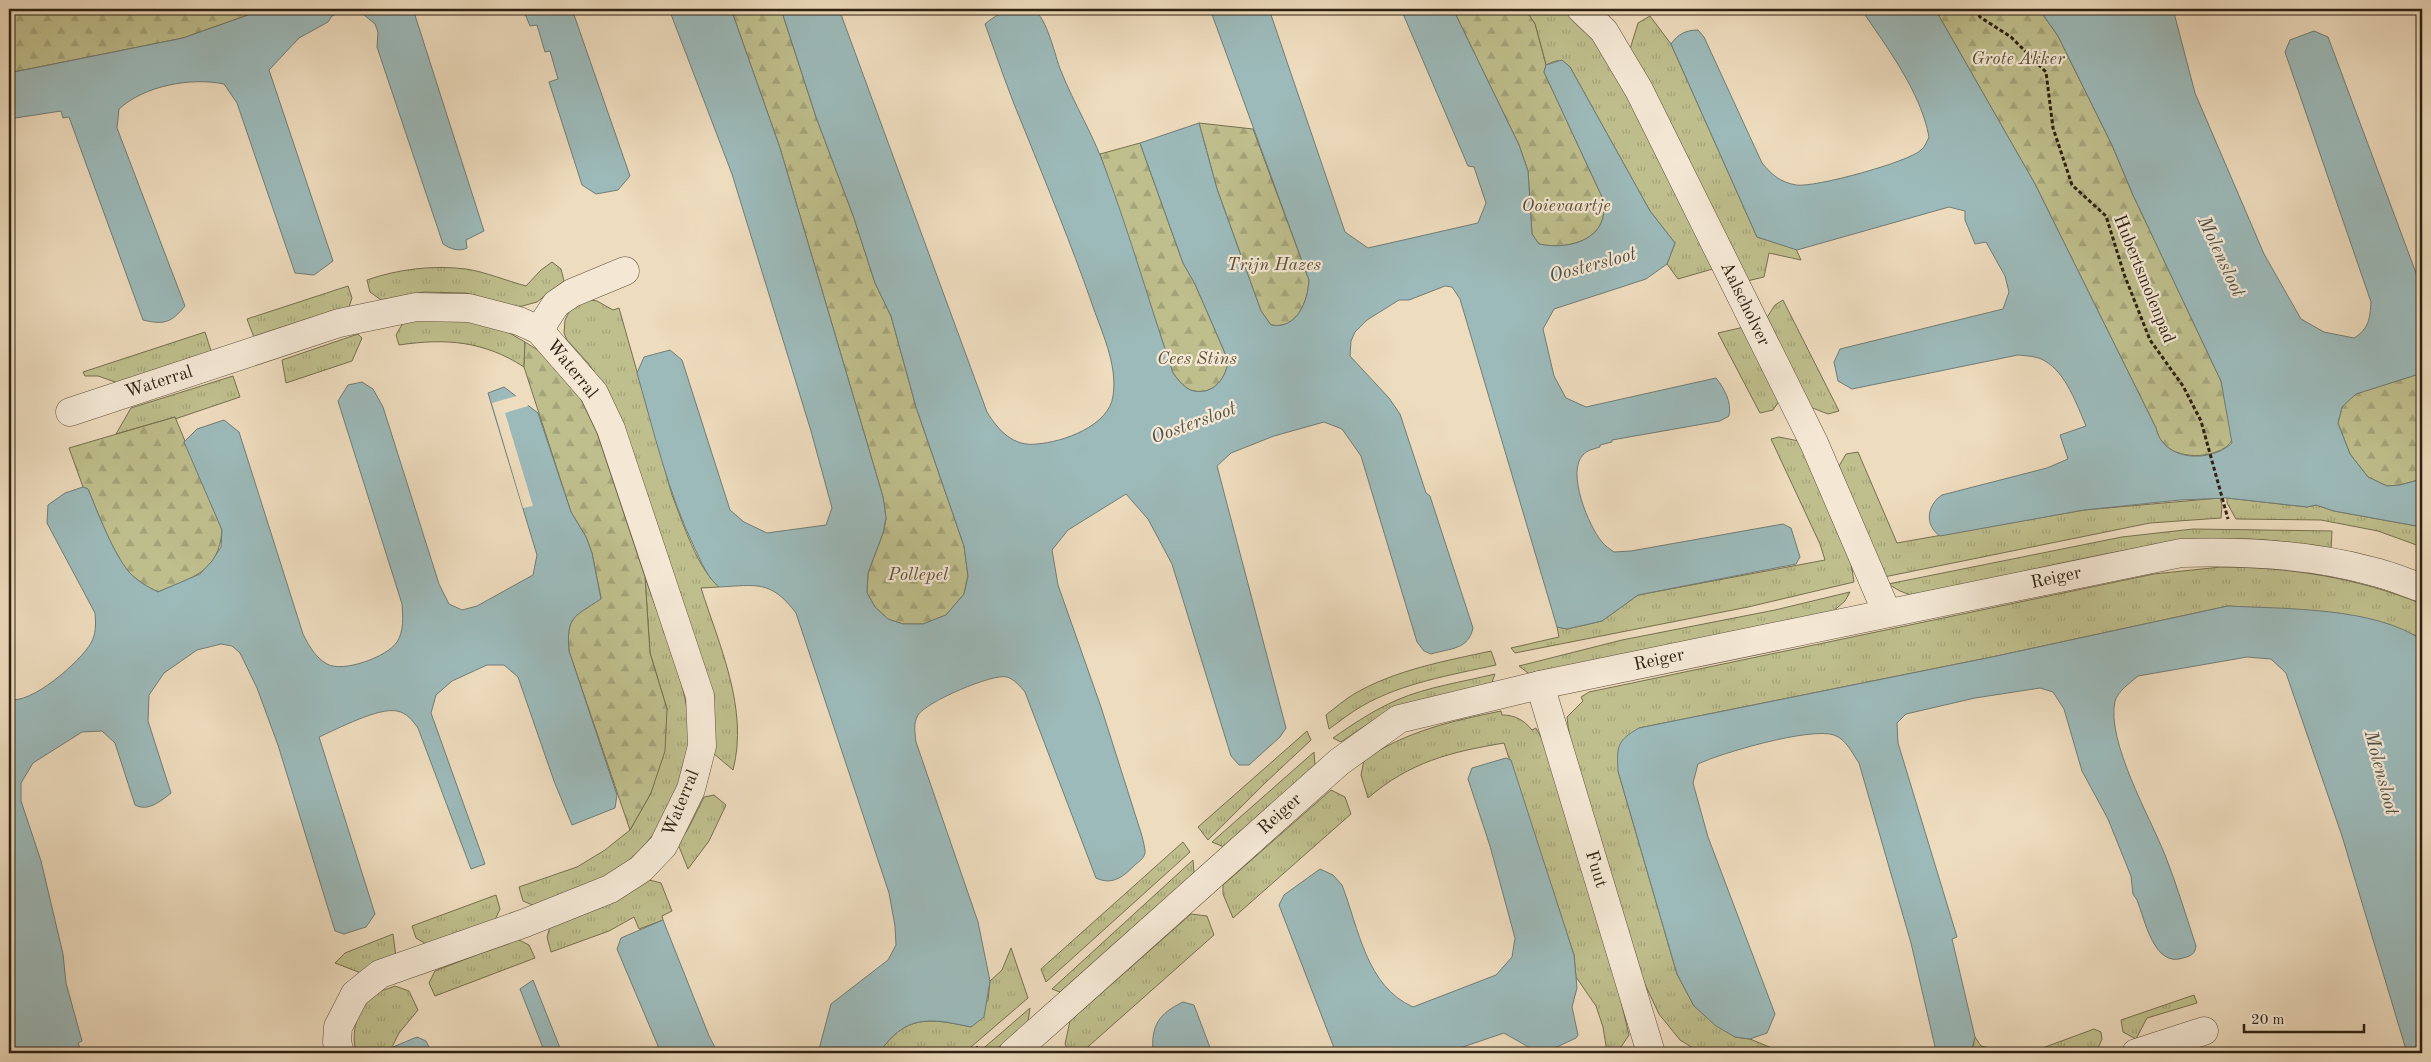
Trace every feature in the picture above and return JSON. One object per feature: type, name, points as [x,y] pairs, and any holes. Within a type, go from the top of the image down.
[{"type":"street","name":"Aalscholver","points":[[1580,9],[1604,31],[1639,90],[1814,443],[1887,613]]},
{"type":"street","name":"Waterral","points":[[539,330],[556,304],[572,293],[625,271]]},
{"type":"street","name":"Waterral","points":[[70,412],[339,323],[416,307],[469,308],[519,321],[539,330],[594,393],[611,429],[700,696],[702,746],[691,789],[663,846],[641,869],[610,889],[525,923],[380,974],[355,994],[338,1027],[337,1042],[340,1053]]},
{"type":"street","name":"Reiger","points":[[1012,1053],[1338,762],[1399,718],[1540,685],[2181,553],[2235,551],[2321,560],[2372,571],[2422,588]]},
{"type":"street","name":"Fuut","points":[[1540,685],[1651,1053]]},
{"type":"street","points":[[2136,1053],[2204,1031]]},
{"type":"path","name":"Hubertsmolenpad","points":[[1976,9],[1980,17],[2011,37],[2046,72],[2053,128],[2072,185],[2106,216],[2124,274],[2150,340],[2183,386],[2201,421],[2229,523]]},
{"type":"green space","points":[[9,9],[265,9],[183,38],[9,73]]},
{"type":"green space","name":"Pollepel","points":[[731,9],[781,9],[816,117],[854,218],[875,283],[891,316],[916,407],[964,546],[968,576],[964,594],[946,615],[923,624],[903,624],[888,619],[875,607],[867,593],[868,573],[883,533],[886,519],[883,497],[780,148]]},
{"type":"green space","name":"Ooievaartje","points":[[1453,9],[1525,9],[1535,24],[1546,65],[1544,72],[1603,199],[1604,212],[1601,223],[1595,232],[1586,239],[1575,243],[1551,246],[1539,244],[1532,234],[1528,171],[1519,145]]},
{"type":"green space","points":[[1525,9],[1566,9],[1579,20],[1605,53],[1716,268],[1678,279],[1667,264],[1675,243],[1650,211],[1570,67],[1564,62],[1558,61],[1546,65],[1535,24]]},
{"type":"green space","name":"Grote Akker","points":[[1935,9],[2039,9],[2058,36],[2112,145],[2133,195],[2221,381],[2232,438],[2229,444],[2221,450],[2197,456],[2172,450],[2162,441],[2035,184]]},
{"type":"green space","points":[[1650,16],[1671,44],[1757,237],[1796,249],[1801,260],[1769,253],[1764,277],[1747,281],[1630,49],[1638,23]]},
{"type":"green space","name":"Trijn Hazes","points":[[1199,123],[1253,129],[1309,280],[1303,305],[1288,323],[1271,325],[1261,311],[1217,189]]},
{"type":"green space","name":"Cees Stins","points":[[1140,143],[1183,263],[1195,284],[1228,360],[1222,378],[1214,387],[1208,390],[1194,391],[1188,389],[1173,373],[1100,154]]},
{"type":"green space","points":[[552,262],[561,269],[564,281],[537,302],[515,308],[465,293],[424,292],[381,300],[370,292],[367,280],[391,273],[441,267],[481,272],[526,286],[541,270]]},
{"type":"green space","points":[[348,286],[352,298],[348,310],[255,340],[247,319]]},
{"type":"green space","points":[[590,300],[597,301],[613,310],[619,308],[672,495],[697,557],[711,579],[719,587],[701,588],[730,678],[735,701],[737,747],[733,770],[713,753],[606,390],[588,363],[567,340],[564,333],[565,320],[570,310],[574,305]]},
{"type":"green space","points":[[1783,300],[1839,411],[1828,414],[1810,407],[1766,319],[1775,305]]},
{"type":"green space","points":[[447,315],[506,331],[525,342],[524,367],[494,352],[464,344],[433,342],[399,345],[396,335],[404,321]]},
{"type":"green space","points":[[1744,327],[1780,400],[1773,410],[1760,413],[1718,333]]},
{"type":"green space","points":[[205,332],[212,354],[121,384],[98,376],[85,376],[83,372]]},
{"type":"green space","points":[[358,334],[362,338],[352,361],[286,383],[282,360]]},
{"type":"green space","points":[[525,342],[544,354],[576,389],[597,433],[645,577],[650,653],[667,709],[665,751],[651,793],[630,830],[569,651],[569,631],[574,618],[601,598],[592,553],[586,537],[571,512],[524,367]]},
{"type":"green space","points":[[2422,373],[2422,479],[2400,485],[2387,486],[2368,477],[2350,454],[2338,423],[2342,407],[2355,394]]},
{"type":"green space","points":[[233,376],[240,397],[175,419],[175,417],[116,434],[131,408]]},
{"type":"green space","points":[[175,417],[222,530],[216,556],[202,572],[158,592],[129,572],[117,555],[88,489],[83,487],[69,448]]},
{"type":"green space","points":[[1779,437],[1799,441],[1850,556],[1854,582],[1748,607],[1515,653],[1511,648],[1559,637],[1557,627],[1567,629],[1602,621],[1638,595],[1825,560],[1820,544],[1771,439]]},
{"type":"green space","points":[[1858,452],[1897,543],[2084,510],[2220,498],[2222,505],[2221,518],[2150,523],[1884,577],[1839,466],[1846,454]]},
{"type":"green space","points":[[2227,498],[2307,507],[2316,505],[2334,511],[2422,527],[2422,547],[2378,531],[2321,520],[2236,519],[2227,503]]},
{"type":"green space","points":[[2193,529],[2332,531],[2331,549],[2290,542],[2224,539],[2200,540],[2104,554],[1913,596],[1888,584],[2122,537]]},
{"type":"green space","points":[[2221,567],[2298,572],[2348,581],[2398,595],[2422,604],[2422,638],[2373,620],[2337,613],[2228,606],[1992,657],[1639,728],[1618,771],[1677,974],[1694,1006],[1735,1037],[1750,1039],[1784,1053],[1701,1053],[1680,1040],[1659,1014],[1641,976],[1569,735],[1567,717],[1583,701],[1581,697],[1589,692],[2154,574]]},
{"type":"green space","points":[[645,577],[685,696],[689,733],[687,758],[681,782],[672,804],[659,826],[632,857],[598,881],[535,906],[523,901],[519,887],[577,867],[605,850],[630,830],[651,793],[667,709],[650,653]]},
{"type":"green space","points":[[1850,592],[1845,601],[1830,614],[1532,676],[1519,666],[1622,640],[1775,610]]},
{"type":"green space","points":[[1491,651],[1496,665],[1444,676],[1393,691],[1362,706],[1329,729],[1326,715],[1350,696],[1370,686],[1403,672]]},
{"type":"green space","points":[[1495,674],[1491,685],[1400,708],[1372,721],[1341,742],[1333,738],[1380,708],[1408,695]]},
{"type":"green space","points":[[1501,711],[1502,715],[1519,719],[1532,730],[1536,728],[1543,741],[1612,963],[1629,1035],[1621,1047],[1607,1052],[1603,1027],[1596,1006],[1576,977],[1574,955],[1504,743],[1466,750],[1432,760],[1399,775],[1368,798],[1361,775],[1364,760],[1413,734],[1447,723]]},
{"type":"green space","points":[[1307,731],[1311,740],[1208,840],[1198,827]]},
{"type":"green space","points":[[1314,752],[1315,766],[1224,847],[1212,842]]},
{"type":"green space","points":[[1331,790],[1345,797],[1351,814],[1233,918],[1223,894],[1223,885]]},
{"type":"green space","points":[[714,795],[726,805],[709,841],[688,869],[678,844],[704,797]]},
{"type":"green space","points":[[1183,842],[1190,852],[1046,982],[1041,969]]},
{"type":"green space","points":[[1193,860],[1194,873],[1060,992],[1052,989]]},
{"type":"green space","points":[[646,879],[661,883],[672,911],[662,916],[663,920],[639,929],[634,917],[609,931],[551,952],[547,937],[550,927],[600,907]]},
{"type":"green space","points":[[496,895],[500,909],[495,920],[428,945],[416,938],[412,926]]},
{"type":"green space","points":[[1191,914],[1207,916],[1214,935],[1081,1053],[1069,1053],[1065,1044],[1070,1021]]},
{"type":"green space","points":[[393,934],[396,957],[361,973],[335,963],[345,953]]},
{"type":"green space","points":[[517,939],[529,945],[535,958],[435,996],[429,983],[435,971]]},
{"type":"green space","points":[[1011,948],[1028,998],[964,1053],[879,1053],[899,1031],[919,1022],[943,1022],[971,1027],[988,1000],[990,981],[1002,970]]},
{"type":"green space","points":[[395,986],[409,991],[418,1010],[399,1033],[389,1053],[356,1053],[355,1029],[362,1007],[373,995]]},
{"type":"green space","points":[[2194,995],[2197,1003],[2147,1018],[2136,1039],[2123,1032],[2121,1020]]},
{"type":"green space","points":[[1030,1008],[1028,1022],[992,1053],[978,1053]]},
{"type":"green space","points":[[2094,1029],[2101,1032],[2102,1039],[2096,1053],[2037,1053],[2037,1050]]},
{"type":"green space","points":[[1975,1037],[1981,1046],[1990,1048],[1991,1053],[1971,1053]]},
{"type":"water","name":"Oostersloot","points":[[1020,7],[1033,10],[1042,20],[1066,83],[1105,168],[1173,373],[1185,387],[1194,391],[1208,390],[1214,387],[1222,378],[1228,360],[1195,284],[1183,263],[1140,143],[1199,123],[1217,189],[1261,311],[1271,325],[1288,323],[1294,318],[1303,305],[1309,280],[1210,9],[1269,9],[1345,232],[1368,248],[1478,223],[1486,203],[1474,167],[1468,166],[1401,9],[1453,9],[1519,145],[1528,171],[1532,234],[1539,244],[1551,246],[1575,243],[1586,239],[1595,232],[1601,223],[1604,212],[1603,199],[1544,72],[1546,65],[1562,60],[1570,67],[1650,211],[1675,243],[1667,264],[1646,279],[1554,309],[1543,329],[1554,376],[1566,398],[1586,407],[1716,378],[1728,400],[1730,411],[1729,416],[1720,421],[1612,440],[1612,442],[1600,445],[1600,447],[1585,453],[1578,463],[1578,486],[1591,524],[1602,542],[1614,552],[1631,551],[1783,524],[1791,528],[1800,557],[1796,564],[1638,595],[1602,621],[1567,629],[1557,627],[1460,299],[1452,287],[1445,286],[1409,300],[1399,300],[1367,320],[1355,332],[1351,341],[1350,356],[1389,398],[1400,414],[1426,493],[1430,496],[1473,628],[1471,635],[1458,647],[1431,654],[1424,651],[1417,642],[1361,456],[1342,429],[1324,422],[1274,436],[1231,453],[1217,466],[1286,728],[1280,737],[1249,765],[1239,765],[1231,756],[1172,564],[1148,519],[1126,494],[1068,530],[1052,550],[1058,585],[1101,707],[1142,836],[1145,854],[1141,860],[1118,878],[1108,881],[1096,878],[1025,692],[1012,679],[999,677],[988,679],[933,703],[916,718],[916,742],[978,922],[990,981],[984,1017],[971,1027],[931,1021],[909,1025],[889,1040],[879,1053],[818,1053],[831,1004],[888,960],[896,945],[895,926],[889,893],[796,613],[787,602],[771,590],[753,586],[719,587],[708,574],[685,528],[677,506],[662,462],[637,373],[644,357],[670,350],[682,360],[730,510],[744,522],[767,533],[826,525],[832,508],[811,431],[732,174],[669,9],[731,9],[780,148],[883,497],[886,518],[883,533],[868,573],[867,593],[875,607],[888,619],[903,624],[923,624],[946,615],[964,594],[968,576],[964,546],[916,407],[891,316],[875,283],[854,218],[816,117],[781,9],[839,9],[987,412],[1007,436],[1021,443],[1028,444],[1048,443],[1059,440],[1083,431],[1094,424],[1110,407],[1113,396],[1113,372],[1108,348],[1083,280],[1014,105],[985,24],[990,20],[1001,13]]},
{"type":"water","points":[[265,9],[413,9],[484,231],[466,240],[467,248],[461,250],[443,244],[377,47],[378,32],[375,24],[363,14],[344,10],[332,16],[328,22],[299,38],[269,70],[333,261],[314,275],[295,273],[237,103],[224,84],[197,82],[168,85],[141,94],[119,109],[117,128],[185,306],[167,321],[143,320],[69,117],[63,118],[61,111],[9,119],[9,73],[183,38]]},
{"type":"water","points":[[523,9],[572,9],[630,176],[618,190],[596,194],[582,185],[549,82],[558,79],[550,51],[545,52],[537,25],[530,26]]},
{"type":"water","name":"Molensloot","points":[[1861,9],[1935,9],[2035,184],[2160,439],[2168,448],[2189,456],[2212,454],[2232,443],[2221,381],[2133,195],[2112,145],[2058,36],[2039,9],[2173,9],[2195,93],[2264,254],[2301,319],[2324,332],[2354,338],[2363,331],[2368,323],[2371,302],[2285,52],[2290,40],[2314,31],[2328,37],[2422,289],[2422,373],[2356,394],[2342,407],[2338,423],[2350,454],[2368,477],[2387,486],[2400,485],[2422,479],[2422,527],[2334,511],[2316,505],[2307,507],[2227,498],[2180,500],[2084,510],[1940,536],[1931,526],[1929,515],[1933,504],[1942,495],[2047,468],[2068,459],[2060,435],[2086,426],[2075,399],[2065,381],[2052,366],[2042,359],[2018,355],[1852,389],[1838,381],[1834,362],[1840,349],[2003,309],[2009,292],[2005,276],[1986,242],[1975,244],[1965,220],[1965,211],[1949,207],[1797,250],[1757,237],[1671,44],[1683,33],[1698,30],[1704,37],[1762,163],[1769,171],[1785,182],[1806,185],[1861,173],[1899,161],[1922,149],[1929,137],[1919,103],[1911,86]]},
{"type":"water","points":[[362,382],[373,389],[383,407],[439,584],[449,604],[462,610],[477,606],[533,575],[537,555],[488,393],[504,387],[538,413],[571,512],[586,537],[592,553],[601,599],[578,614],[571,624],[568,639],[569,651],[617,795],[615,808],[572,825],[554,781],[518,677],[504,665],[487,665],[452,681],[436,695],[431,713],[485,864],[471,869],[418,728],[411,720],[401,712],[389,711],[369,715],[347,724],[319,737],[375,914],[366,927],[344,934],[335,931],[278,745],[257,688],[240,653],[232,646],[221,644],[197,650],[164,673],[149,695],[148,721],[171,793],[154,805],[140,807],[135,805],[115,743],[102,731],[82,732],[33,763],[21,783],[21,801],[41,861],[63,954],[66,983],[82,1041],[78,1043],[82,1053],[9,1053],[9,699],[29,696],[54,680],[85,651],[93,640],[95,629],[95,613],[47,523],[48,505],[65,493],[83,487],[88,489],[106,532],[123,564],[136,578],[158,592],[200,574],[221,547],[222,530],[184,442],[197,429],[224,420],[239,432],[303,634],[310,647],[323,661],[334,666],[354,665],[375,658],[392,648],[397,642],[402,629],[403,614],[402,604],[338,401],[348,385]]},
{"type":"water","name":"Molensloot","points":[[2228,606],[2302,609],[2355,616],[2379,621],[2402,629],[2422,640],[2422,1053],[2407,1053],[2342,836],[2286,673],[2271,659],[2247,657],[2138,676],[2121,691],[2115,701],[2114,718],[2123,757],[2165,855],[2196,946],[2194,953],[2183,958],[2173,959],[2165,956],[2152,940],[2133,894],[2131,876],[2108,819],[2082,771],[2064,709],[2053,692],[2040,688],[1975,698],[1906,714],[1897,723],[1898,743],[1957,937],[1952,939],[1975,1037],[1971,1053],[1938,1053],[1936,1051],[1911,943],[1859,763],[1845,743],[1834,735],[1822,733],[1766,742],[1698,764],[1693,783],[1708,837],[1775,1014],[1767,1033],[1750,1039],[1735,1037],[1716,1026],[1694,1006],[1677,974],[1618,771],[1618,750],[1622,741],[1631,733],[1639,728],[1992,657]]},
{"type":"water","points":[[1506,758],[1511,760],[1574,955],[1577,988],[1572,1007],[1578,1035],[1576,1038],[1544,1053],[1539,1053],[1504,1033],[1445,1053],[1336,1053],[1279,905],[1284,895],[1320,869],[1333,875],[1342,885],[1366,955],[1374,971],[1397,998],[1413,1007],[1496,975],[1512,957],[1515,938],[1490,846],[1468,779],[1472,768]]},
{"type":"water","points":[[663,920],[709,1036],[718,1053],[661,1053],[617,949],[621,938]]},
{"type":"water","points":[[533,980],[562,1053],[545,1053],[520,989]]},
{"type":"water","points":[[1183,1002],[1194,1005],[1212,1053],[1153,1053],[1153,1035],[1158,1022],[1167,1011]]},
{"type":"water","points":[[417,1037],[426,1041],[432,1053],[389,1053],[393,1047]]},
{"type":"pier","points":[[520,395],[527,401],[528,406],[505,413],[533,506],[523,508],[492,403]]}]
